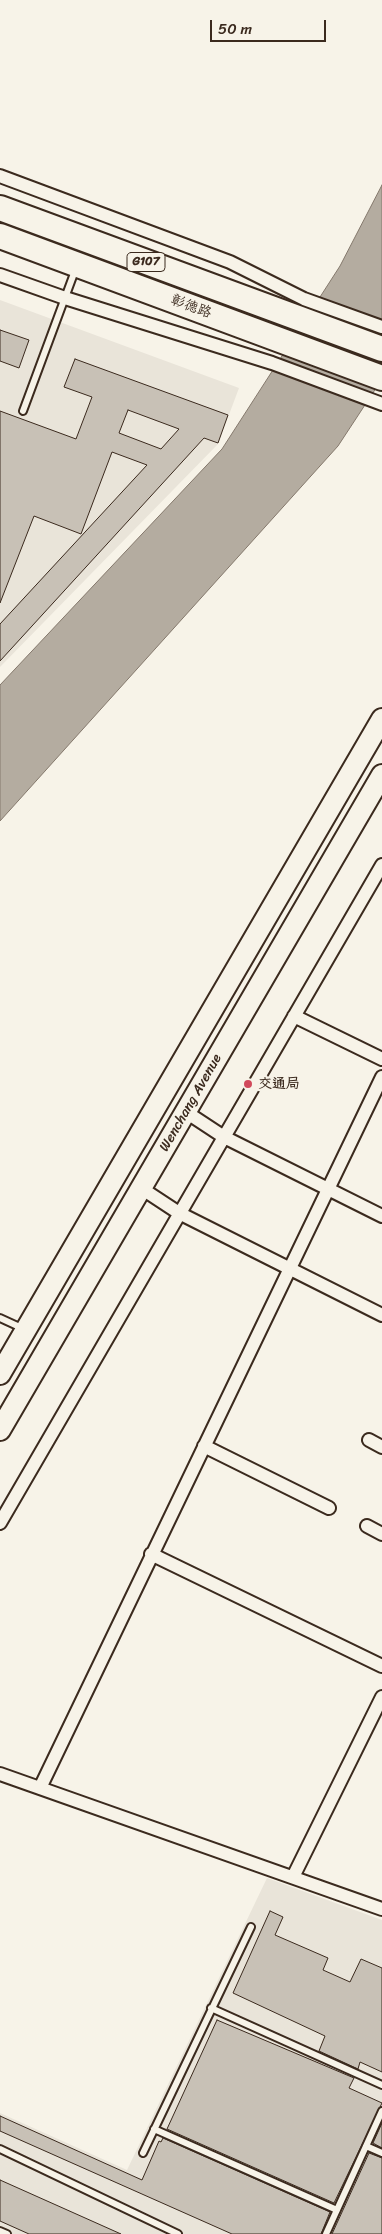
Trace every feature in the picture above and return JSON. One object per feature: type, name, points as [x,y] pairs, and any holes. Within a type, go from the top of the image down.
[{"type":"highway","name":"彰德路","points":[[0,208],[299,307],[382,349]]},
{"type":"highway","name":"彰德路","points":[[0,236],[382,378]]},
{"type":"main road","name":"Wenchang Avenue","points":[[0,1374],[382,720]]},
{"type":"main road","name":"Wenchang Avenue","points":[[0,1430],[382,775]]},
{"type":"street","points":[[0,176],[230,262],[299,307],[382,327]]},
{"type":"street","points":[[0,275],[65,298],[272,363],[382,404]]},
{"type":"street","points":[[0,1523],[382,866]]},
{"type":"street","points":[[294,1016],[382,1059]]},
{"type":"street","points":[[40,1788],[382,1077]]},
{"type":"street","points":[[186,1112],[224,1137],[382,1216]]},
{"type":"street","points":[[141,1188],[179,1214],[382,1315]]},
{"type":"street","points":[[369,1440],[382,1447]]},
{"type":"street","points":[[204,1446],[329,1508]]},
{"type":"street","points":[[366,1526],[382,1534]]},
{"type":"street","points":[[151,1554],[382,1666]]},
{"type":"street","points":[[293,1877],[382,1697]]},
{"type":"street","points":[[0,1774],[382,1909]]},
{"type":"lane","points":[[23,411],[78,265]]},
{"type":"lane","points":[[0,1318],[26,1330]]},
{"type":"lane","points":[[143,2153],[251,1927]]},
{"type":"lane","points":[[211,2008],[382,2085]]},
{"type":"lane","points":[[326,2234],[382,2112]]},
{"type":"lane","points":[[154,2129],[336,2210]]},
{"type":"lane","points":[[366,2146],[382,2153]]},
{"type":"lane","points":[[0,2150],[178,2234]]},
{"type":"lane","points":[[0,2231],[7,2234]]},
{"type":"shaded area","points":[[382,185],[382,379],[338,446],[0,821],[0,685],[222,449],[340,266]]},
{"type":"shaded area","points":[[0,300],[239,388],[218,444],[0,667]]},
{"type":"shaded area","points":[[267,1878],[382,1920],[382,2234],[0,2234],[0,2113],[127,2170]]},
{"type":"building","points":[[0,330],[29,340],[19,368],[0,361]]},
{"type":"building","points":[[75,359],[228,415],[218,443],[204,438],[0,661],[0,624],[147,465],[112,452],[81,534],[34,516],[0,603],[0,411],[76,439],[92,397],[64,387]],"holes":[[[128,410],[179,429],[161,449],[119,433]]]},
{"type":"building","points":[[270,1911],[283,1917],[275,1935],[328,1958],[323,1970],[350,1982],[361,1959],[382,1968],[382,2072],[360,2062],[358,2069],[319,2051],[325,2036],[233,1993]]},
{"type":"building","points":[[217,2020],[354,2078],[349,2088],[382,2103],[334,2203],[167,2129]]},
{"type":"building","points":[[0,2116],[142,2180],[159,2141],[161,2142],[163,2138],[330,2212],[321,2234],[232,2234],[0,2131]]},
{"type":"building","points":[[382,2123],[382,2148],[373,2143]]},
{"type":"building","points":[[369,2153],[382,2158],[382,2234],[332,2234]]},
{"type":"building","points":[[0,2180],[121,2234],[29,2234],[0,2221]]},
{"type":"place","name":"交通局","points":[[248,1084]]}]
